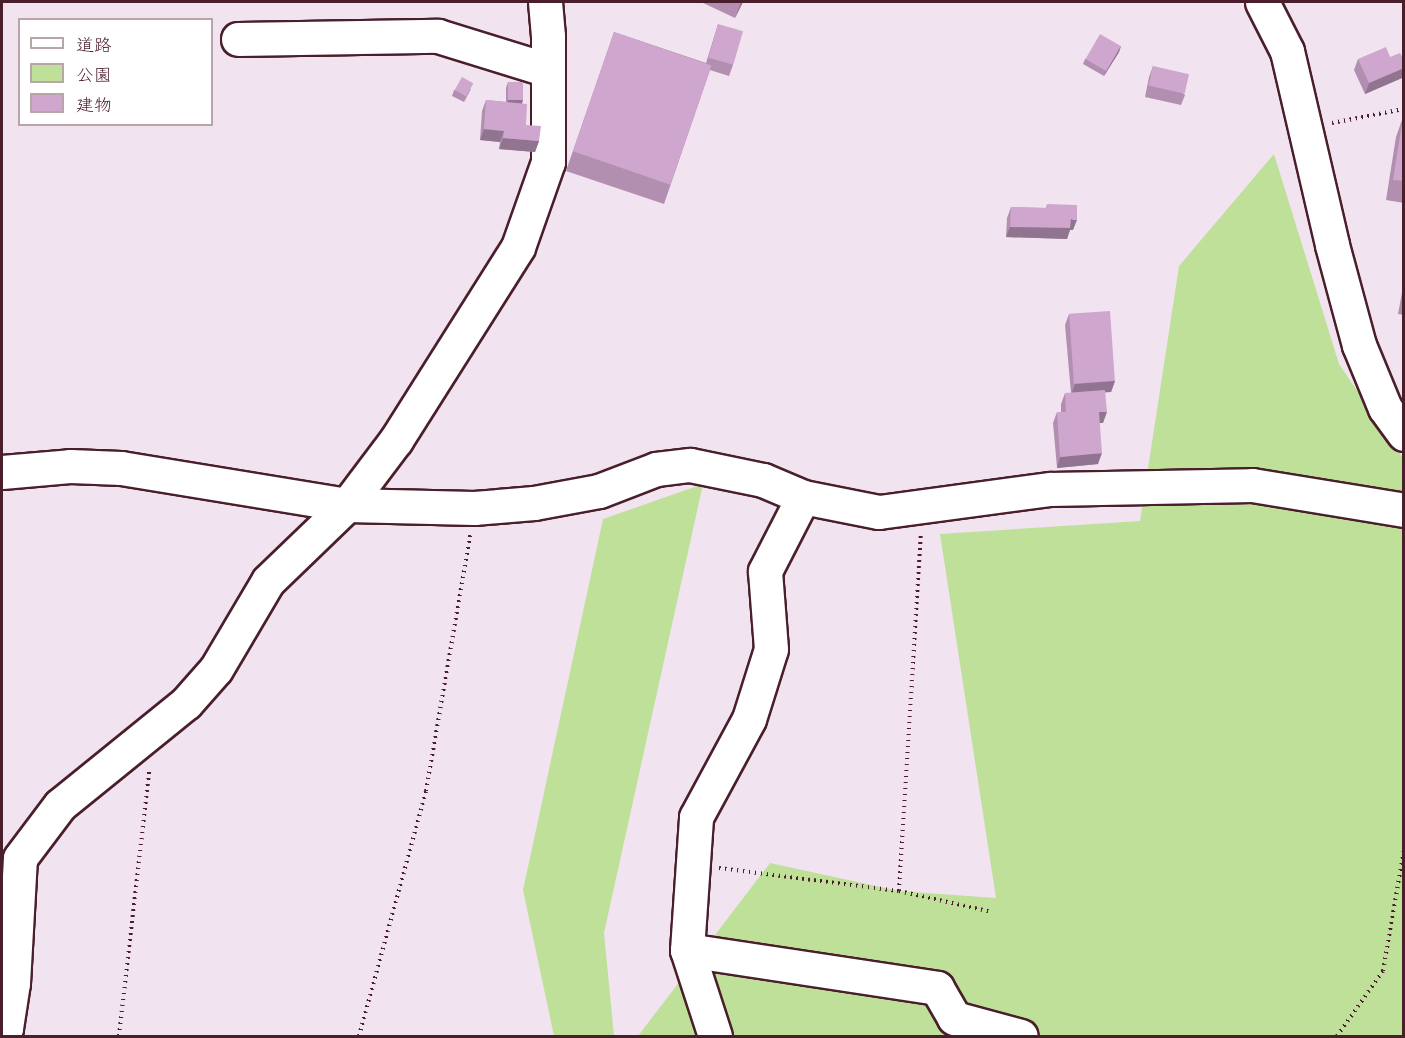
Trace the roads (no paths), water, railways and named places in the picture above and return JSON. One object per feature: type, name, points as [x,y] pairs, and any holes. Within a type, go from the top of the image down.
[{"type":"street","points":[[2,1036],[6,1028],[13,983],[20,858],[60,805],[186,703],[216,669],[268,581],[346,505],[396,440],[518,247],[548,162],[545,2]]},
{"type":"street","points":[[1262,2],[1287,51],[1332,245],[1359,345],[1385,408],[1404,434]]},
{"type":"street","points":[[238,39],[438,36],[548,70]]},
{"type":"street","points":[[2,472],[70,466],[121,468],[346,505],[474,508],[534,503],[599,491],[656,469],[690,465],[763,480],[803,497],[879,512],[1050,489],[1252,485],[1404,510]]},
{"type":"street","points":[[715,1036],[687,950],[691,864],[696,817],[749,719],[771,649],[765,571],[803,497]]},
{"type":"street","points":[[687,950],[937,988],[952,1027],[1021,1036]]}]
